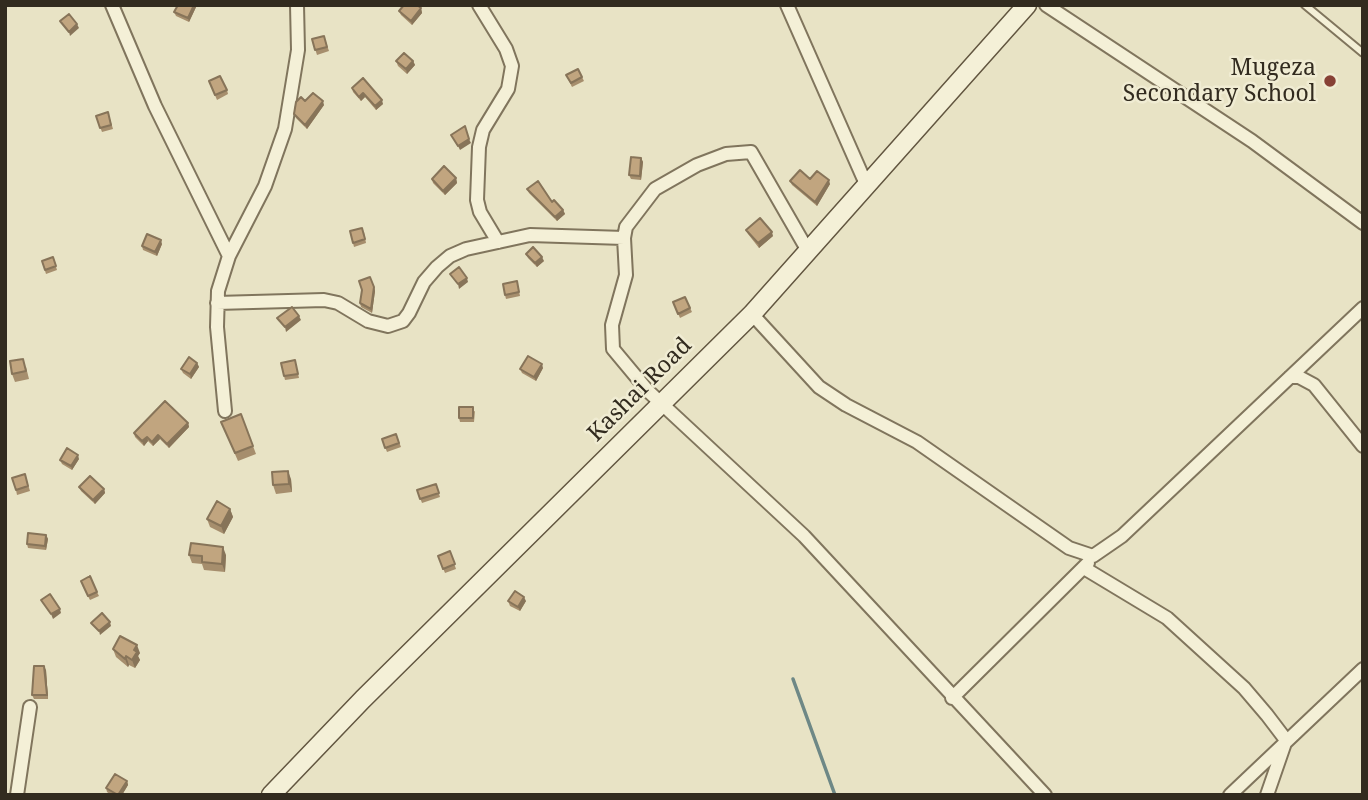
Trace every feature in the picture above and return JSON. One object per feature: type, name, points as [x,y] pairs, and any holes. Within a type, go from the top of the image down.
[{"type":"street","points":[[112,5],[155,106],[229,256]]},
{"type":"street","points":[[225,411],[218,303],[229,256],[252,216],[285,129],[298,50],[297,5]]},
{"type":"street","points":[[479,5],[506,49],[512,66],[508,89],[483,130],[479,147],[477,200],[480,212],[498,242]]},
{"type":"street","points":[[787,5],[866,184]]},
{"type":"street","name":"Kashai Road","points":[[271,795],[660,402],[752,314],[1027,5]]},
{"type":"street","points":[[1046,5],[1252,141],[1363,223]]},
{"type":"street","points":[[808,251],[751,152],[726,155],[667,180],[638,209],[624,238],[626,275],[611,325],[613,349],[660,402],[804,536],[1045,795]]},
{"type":"street","points":[[218,303],[324,300],[338,303],[368,321],[388,327],[402,321],[424,282],[450,256],[530,235],[624,238]]},
{"type":"street","points":[[952,698],[1093,556],[1122,536],[1363,308]]},
{"type":"street","points":[[752,314],[819,387],[866,416],[917,442],[1069,548],[1093,556]]},
{"type":"street","points":[[1290,377],[1304,379],[1314,385],[1363,446]]},
{"type":"street","points":[[1084,568],[1167,618],[1244,688],[1286,740]]},
{"type":"street","points":[[1230,795],[1361,673]]},
{"type":"street","points":[[17,795],[30,707]]},
{"type":"street","points":[[1272,793],[1286,740]]},
{"type":"lane","points":[[1305,5],[1363,53]]},
{"type":"building","points":[[178,5],[194,5],[188,18],[174,12]]},
{"type":"building","points":[[404,5],[417,5],[421,8],[411,21],[399,11]]},
{"type":"building","points":[[69,14],[77,24],[69,32],[60,21]]},
{"type":"building","points":[[324,36],[327,47],[315,50],[312,39]]},
{"type":"building","points":[[404,53],[413,61],[406,69],[396,61]]},
{"type":"building","points":[[578,69],[582,77],[571,83],[566,75]]},
{"type":"building","points":[[220,76],[227,90],[215,95],[209,81]]},
{"type":"building","points":[[363,78],[382,100],[375,106],[363,93],[359,97],[352,88]]},
{"type":"building","points":[[313,93],[323,101],[305,125],[294,114],[296,102],[301,97],[305,101]]},
{"type":"building","points":[[108,112],[111,125],[100,128],[96,116]]},
{"type":"building","points":[[465,126],[469,139],[458,146],[451,135]]},
{"type":"building","points":[[631,157],[641,158],[640,176],[629,175]]},
{"type":"building","points":[[444,166],[456,178],[443,191],[432,179]]},
{"type":"building","points":[[800,170],[810,179],[817,171],[829,180],[815,202],[790,181]]},
{"type":"building","points":[[538,181],[552,202],[554,200],[563,210],[555,217],[527,189]]},
{"type":"building","points":[[760,218],[772,232],[758,243],[746,230]]},
{"type":"building","points":[[362,228],[365,239],[353,243],[350,231]]},
{"type":"building","points":[[147,234],[161,240],[155,252],[142,246]]},
{"type":"building","points":[[533,247],[542,257],[535,263],[526,254]]},
{"type":"building","points":[[53,257],[56,266],[45,270],[42,261]]},
{"type":"building","points":[[459,267],[467,278],[458,284],[450,274]]},
{"type":"building","points":[[370,277],[374,287],[371,309],[360,303],[362,290],[359,281]]},
{"type":"building","points":[[517,281],[519,292],[505,295],[503,284]]},
{"type":"building","points":[[685,297],[690,308],[678,314],[673,302]]},
{"type":"building","points":[[292,307],[299,316],[285,327],[277,318]]},
{"type":"building","points":[[528,356],[542,364],[534,377],[520,369]]},
{"type":"building","points":[[189,357],[197,363],[190,374],[181,369]]},
{"type":"building","points":[[23,359],[26,371],[12,374],[10,361]]},
{"type":"building","points":[[295,360],[298,374],[284,376],[281,363]]},
{"type":"building","points":[[165,401],[188,423],[167,444],[158,435],[152,442],[147,437],[142,441],[134,433]]},
{"type":"building","points":[[459,407],[473,407],[473,418],[459,418]]},
{"type":"building","points":[[241,414],[253,446],[235,453],[221,422]]},
{"type":"building","points":[[396,434],[399,443],[385,448],[382,439]]},
{"type":"building","points":[[67,448],[78,455],[71,466],[60,460]]},
{"type":"building","points":[[288,471],[289,484],[273,485],[272,472]]},
{"type":"building","points":[[25,474],[28,486],[16,490],[12,478]]},
{"type":"building","points":[[90,476],[104,489],[93,500],[79,487]]},
{"type":"building","points":[[436,484],[439,493],[420,499],[417,490]]},
{"type":"building","points":[[217,501],[230,509],[221,526],[207,519]]},
{"type":"building","points":[[28,533],[46,535],[45,546],[27,544]]},
{"type":"building","points":[[191,543],[223,547],[222,564],[202,562],[202,556],[189,555]]},
{"type":"building","points":[[450,551],[455,564],[443,569],[438,556]]},
{"type":"building","points":[[90,576],[97,592],[88,596],[81,581]]},
{"type":"building","points":[[515,591],[524,597],[518,607],[508,601]]},
{"type":"building","points":[[50,594],[60,609],[51,614],[41,600]]},
{"type":"building","points":[[102,613],[110,622],[99,631],[91,623]]},
{"type":"building","points":[[120,636],[137,645],[134,650],[137,652],[132,660],[126,656],[125,659],[113,649]]},
{"type":"building","points":[[34,666],[44,666],[47,695],[32,695]]},
{"type":"building","points":[[115,774],[127,781],[118,795],[106,788]]},
{"type":"waterway","points":[[793,679],[835,795]]},
{"type":"place","name":"Mugeza Secondary School","points":[[1330,81]]}]
